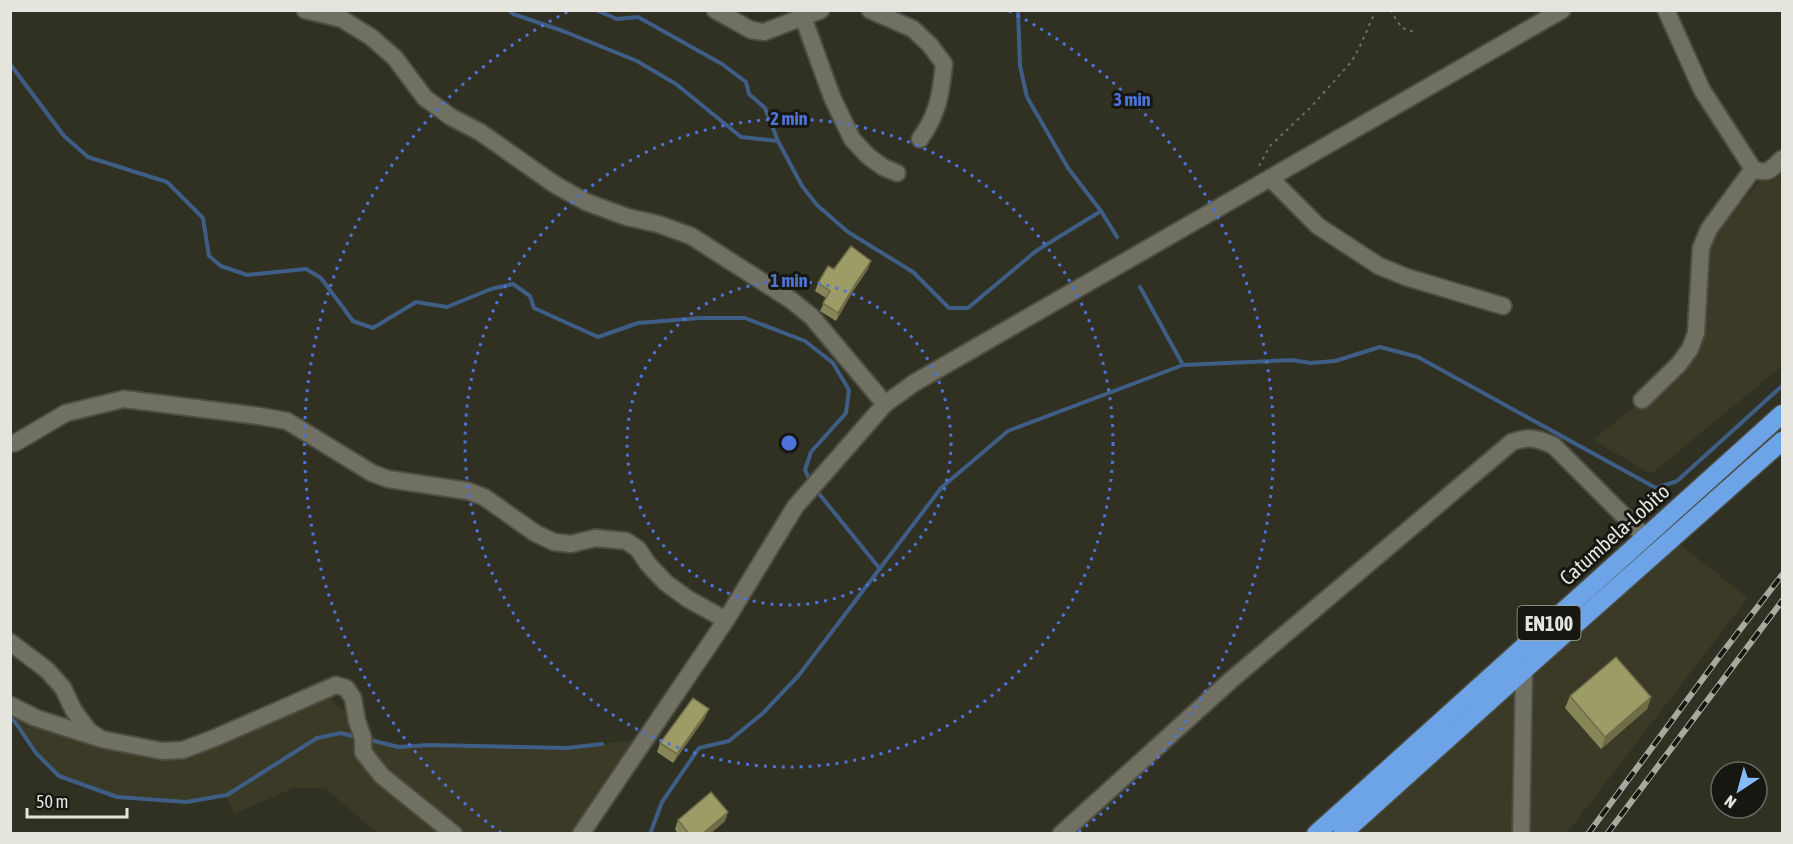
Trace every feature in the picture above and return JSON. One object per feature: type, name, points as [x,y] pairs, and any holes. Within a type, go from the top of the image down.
[{"type":"highway","name":"Catumbela-Lobito","points":[[1316,834],[1782,414]]},
{"type":"highway","name":"Catumbela-Lobito","points":[[1342,834],[1782,441]]},
{"type":"street","points":[[305,10],[342,19],[371,37],[395,58],[425,98],[451,117],[480,132],[554,184],[596,206],[627,218],[658,224],[691,236],[790,300],[812,317],[885,404]]},
{"type":"street","points":[[716,10],[751,30],[764,32],[821,10]]},
{"type":"street","points":[[870,10],[914,30],[930,45],[944,64],[937,111],[920,139]]},
{"type":"street","points":[[581,834],[726,620],[795,507],[885,404],[914,383],[1562,10]]},
{"type":"street","points":[[1666,10],[1702,90],[1753,169],[1768,172],[1782,159]]},
{"type":"street","points":[[803,17],[832,98],[852,139],[868,156],[883,167],[897,173]]},
{"type":"street","points":[[1642,400],[1679,364],[1690,349],[1695,333],[1701,248],[1709,229],[1753,169]]},
{"type":"street","points":[[1270,178],[1318,226],[1379,266],[1406,277],[1503,306]]},
{"type":"street","points":[[10,444],[66,413],[124,399],[286,421],[372,473],[388,479],[468,491],[484,497],[535,533],[554,542],[571,544],[595,538],[626,540],[638,549],[648,564],[666,583],[688,599],[726,620]]},
{"type":"street","points":[[1061,834],[1231,680],[1512,442],[1531,437],[1554,446],[1645,537]]},
{"type":"street","points":[[10,642],[47,670],[63,688],[74,711],[89,731],[101,739]]},
{"type":"street","points":[[1521,834],[1524,670]]},
{"type":"street","points":[[10,705],[36,718],[101,739],[162,751],[183,750],[336,685],[346,688],[353,698],[363,738],[363,752],[382,776],[454,834]]},
{"type":"path","points":[[1245,192],[1270,146],[1311,108],[1352,61],[1376,10]]},
{"type":"path","points":[[1390,10],[1402,28],[1415,32]]},
{"type":"shaded area","points":[[1782,159],[1782,366],[1651,474],[1593,440],[1642,400],[1690,349],[1701,248]]},
{"type":"shaded area","points":[[1672,538],[1748,598],[1567,833],[1342,834]]},
{"type":"shaded area","points":[[322,692],[357,721],[363,738],[399,747],[429,745],[567,748],[636,740],[573,833],[378,834],[325,788],[294,788],[234,814],[226,795],[186,802],[117,797],[59,776],[36,753],[15,722],[16,708],[162,751]]},
{"type":"building","points":[[851,246],[871,261],[838,313],[823,303],[830,291],[818,283],[828,266],[834,269]]},
{"type":"building","points":[[1616,657],[1651,697],[1605,737],[1570,696]]},
{"type":"building","points":[[693,698],[709,709],[677,754],[660,743]]},
{"type":"building","points":[[711,792],[728,812],[702,834],[689,834],[678,820]]},
{"type":"waterway","points":[[509,10],[513,14],[563,31],[637,61],[676,84],[741,137],[778,141]]},
{"type":"waterway","points":[[596,10],[617,19],[638,17],[722,64],[746,82],[749,94],[765,108],[778,141],[802,186],[817,205],[848,232],[913,272],[949,308],[968,308],[1036,251],[1101,211]]},
{"type":"waterway","points":[[1018,10],[1020,66],[1027,97],[1068,168],[1101,211],[1117,237]]},
{"type":"waterway","points":[[10,64],[64,136],[88,157],[167,182],[203,218],[209,256],[221,266],[247,275],[306,269],[321,278],[353,321],[373,328],[416,302],[447,307],[491,289],[513,284],[530,296],[534,308],[598,337],[638,323],[701,318],[745,318],[805,341],[833,363],[849,390],[846,413],[811,452],[805,470],[810,481]]},
{"type":"waterway","points":[[1140,287],[1183,365]]},
{"type":"waterway","points":[[650,834],[662,802],[699,748],[729,741],[763,713],[799,675],[941,488],[1008,431],[1183,365],[1292,360],[1310,363],[1335,361],[1380,347],[1418,357],[1656,488],[1677,481],[1782,386]]},
{"type":"waterway","points":[[816,490],[880,569]]},
{"type":"waterway","points":[[10,718],[36,753],[59,776],[117,797],[186,802],[227,795],[317,738],[341,733],[356,737]]},
{"type":"waterway","points":[[366,739],[399,747],[429,745],[567,748],[602,744]]},
{"type":"railway","points":[[1588,834],[1782,575]]},
{"type":"railway","points":[[1607,834],[1782,601]]}]
